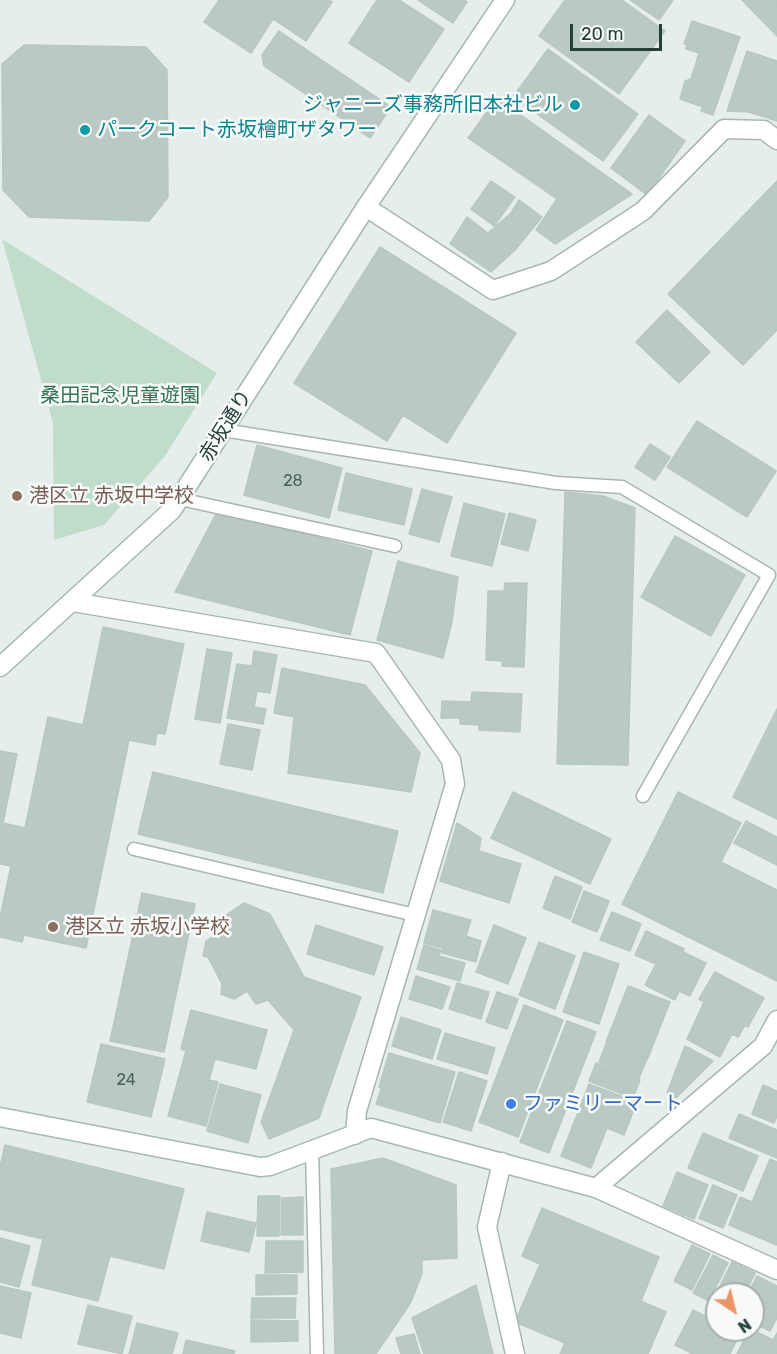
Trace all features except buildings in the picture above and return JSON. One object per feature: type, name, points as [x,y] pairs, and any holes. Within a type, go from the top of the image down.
[{"type":"street","name":"赤坂通り","points":[[0,667],[162,520],[180,499],[366,207],[505,0]]},
{"type":"street","points":[[366,207],[493,290],[551,271],[643,211],[724,129],[764,130],[777,140]]},
{"type":"street","points":[[73,602],[376,653],[451,760],[455,784],[357,1111],[355,1135]]},
{"type":"street","points":[[596,1188],[770,1049],[777,1020]]},
{"type":"street","points":[[0,1117],[260,1167],[270,1166],[370,1128],[596,1188],[777,1270]]},
{"type":"street","points":[[502,1162],[488,1227],[514,1354]]},
{"type":"lane","points":[[223,430],[556,483],[622,487],[769,575],[643,796]]},
{"type":"lane","points":[[180,499],[395,546]]},
{"type":"lane","points":[[134,849],[415,915]]},
{"type":"lane","points":[[312,1150],[316,1354]]},
{"type":"green space","name":"桑田記念児童遊園","points":[[2,239],[217,373],[165,456],[104,525],[54,540],[53,423]]},
{"type":"place","name":"ジャニーズ事務所旧本社ビル","points":[[575,105]]},
{"type":"place","name":"パークコート赤坂檜町ザタワー","points":[[85,130]]},
{"type":"place","name":"港区立 赤坂中学校","points":[[17,496]]},
{"type":"place","name":"港区立 赤坂小学校","points":[[53,927]]},
{"type":"place","name":"ファミリーマート","points":[[511,1104]]}]
